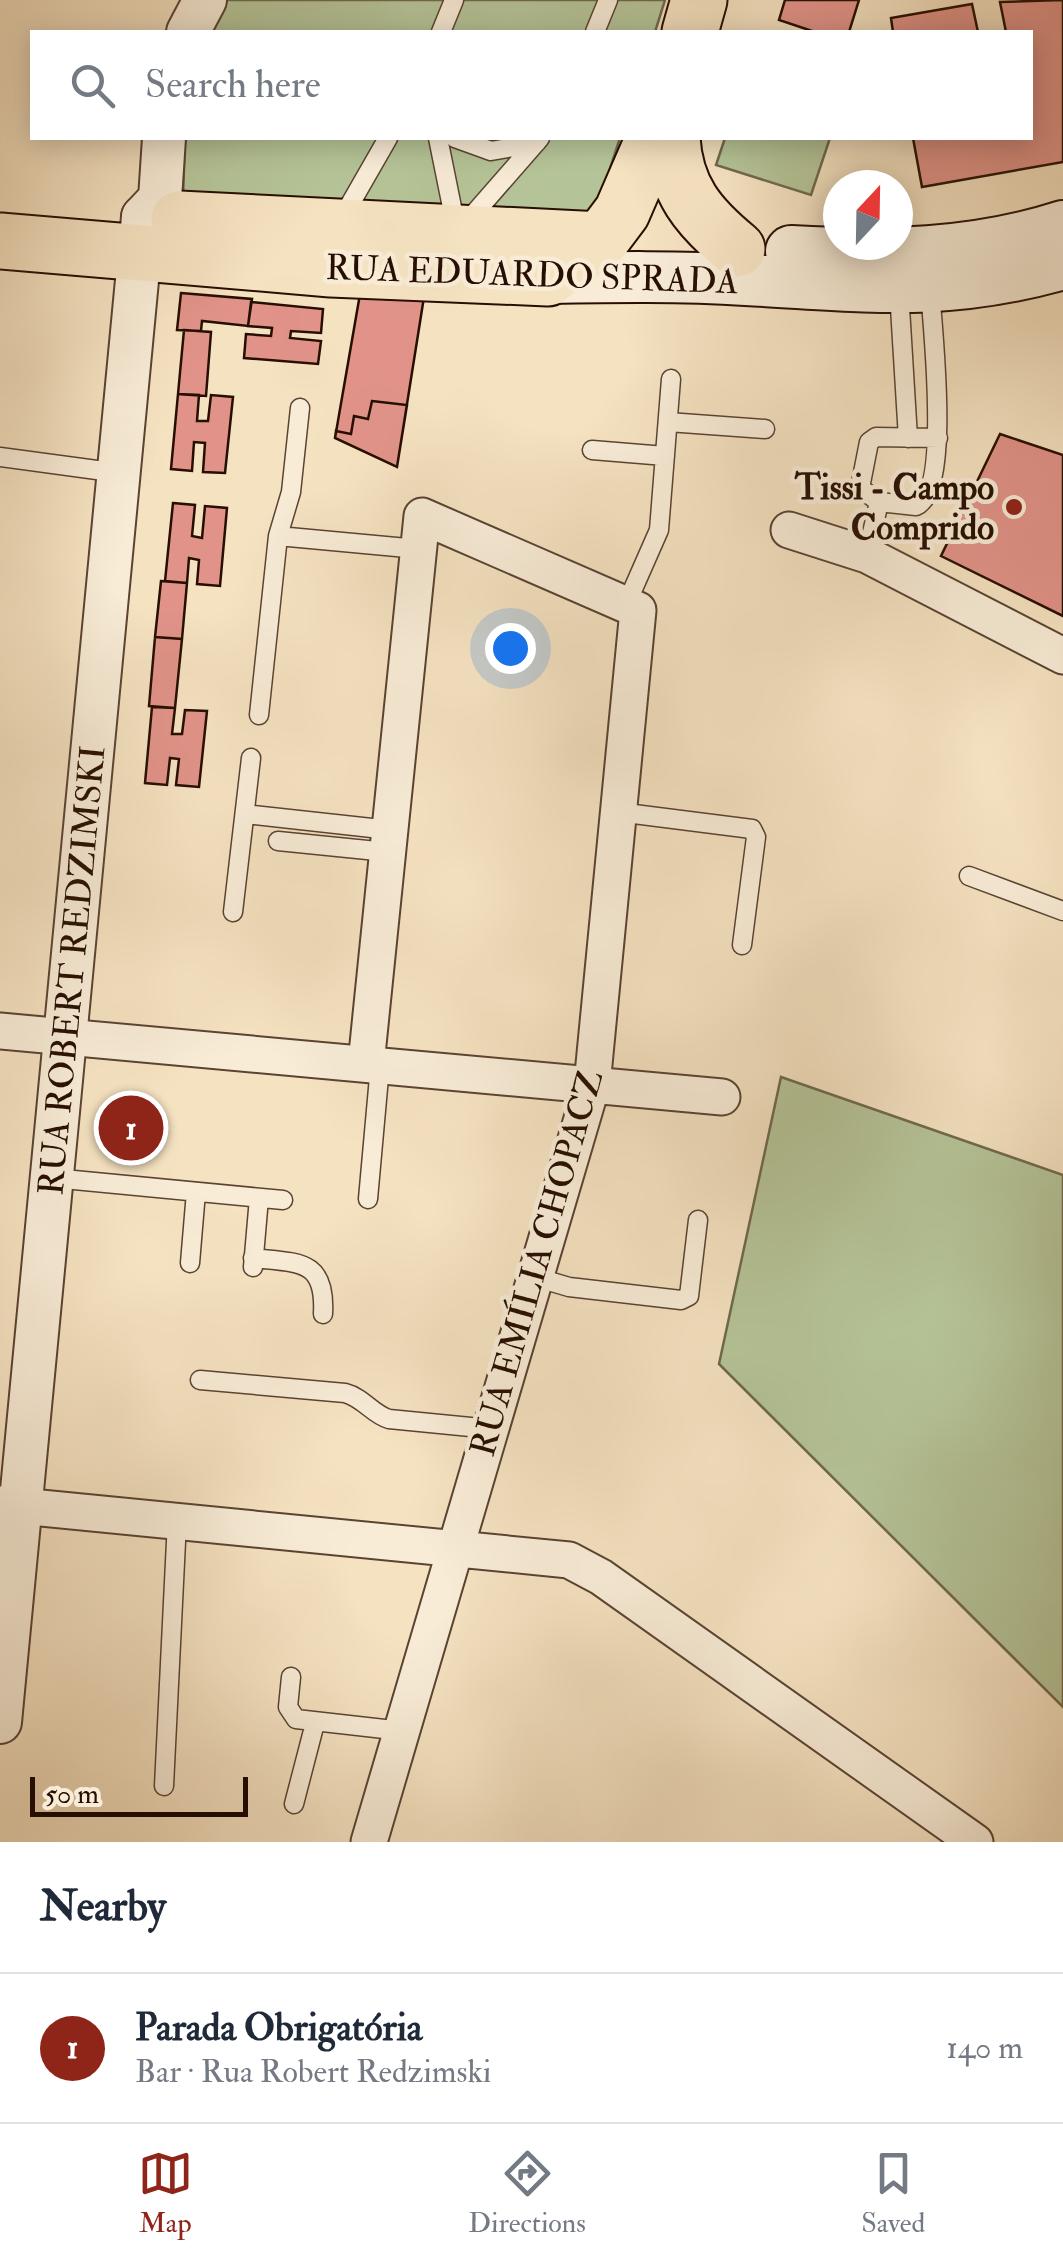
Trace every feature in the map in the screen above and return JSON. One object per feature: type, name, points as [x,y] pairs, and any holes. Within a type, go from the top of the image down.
[{"type":"main road","points":[[691,30],[699,0]]},
{"type":"main road","points":[[548,278],[601,240],[622,212],[653,140]]},
{"type":"main road","points":[[672,140],[680,184],[692,206],[736,248]]},
{"type":"main road","name":"RUA EDUARDO SPRADA","points":[[0,208],[141,233],[334,248],[548,278],[705,278],[914,290],[1008,279],[1063,264]]},
{"type":"main road","name":"RUA EDUARDO SPRADA","points":[[334,248],[457,233],[922,254],[998,244],[1063,226]]},
{"type":"main road","name":"RUA EDUARDO SPRADA","points":[[0,240],[141,233]]},
{"type":"street","points":[[167,30],[180,0]]},
{"type":"street","points":[[189,30],[205,0]]},
{"type":"street","points":[[141,140],[134,199],[141,233]]},
{"type":"street","points":[[141,233],[160,199],[164,140]]},
{"type":"street","name":"RUA ROBERT REDZIMSKI","points":[[1,1696],[10,1505],[52,1178],[141,233]]},
{"type":"street","points":[[788,530],[867,555],[1063,656]]},
{"type":"street","points":[[373,1065],[388,841],[420,532],[632,607]]},
{"type":"street","name":"RUA EMÍLIA CHOPACZ","points":[[369,1842],[592,1085],[618,812],[632,607]]},
{"type":"street","points":[[0,1031],[722,1097]]},
{"type":"street","points":[[10,1505],[552,1556],[584,1566],[975,1842]]},
{"type":"lane","points":[[442,30],[454,0]]},
{"type":"lane","points":[[596,30],[608,0]]},
{"type":"lane","points":[[334,248],[387,140]]},
{"type":"lane","points":[[438,140],[457,233]]},
{"type":"lane","points":[[461,140],[491,152],[538,140]]},
{"type":"lane","points":[[457,233],[538,140]]},
{"type":"lane","points":[[908,438],[914,290]]},
{"type":"lane","points":[[914,290],[938,438],[922,504],[879,502],[860,488],[869,442],[884,435],[938,438]]},
{"type":"lane","points":[[632,607],[658,530],[672,380]]},
{"type":"lane","points":[[259,715],[278,536],[291,492],[300,408]]},
{"type":"lane","points":[[668,422],[765,429]]},
{"type":"lane","points":[[592,450],[665,456]]},
{"type":"lane","points":[[0,457],[120,473]]},
{"type":"lane","points":[[867,555],[879,502]]},
{"type":"lane","points":[[278,536],[420,532]]},
{"type":"lane","points":[[233,912],[252,758]]},
{"type":"lane","points":[[618,812],[752,828],[756,837],[742,945]]},
{"type":"lane","points":[[245,814],[388,841]]},
{"type":"lane","points":[[278,841],[388,841]]},
{"type":"lane","points":[[969,876],[1063,911]]},
{"type":"lane","points":[[368,1199],[373,1065]]},
{"type":"lane","points":[[52,1178],[284,1200]]},
{"type":"lane","points":[[190,1263],[196,1192]]},
{"type":"lane","points":[[259,1198],[253,1264],[300,1264],[316,1272],[324,1288],[322,1314]]},
{"type":"lane","points":[[536,1276],[568,1287],[681,1300],[689,1296],[692,1284],[698,1220]]},
{"type":"lane","points":[[200,1380],[345,1392],[360,1397],[389,1419],[490,1428]]},
{"type":"lane","points":[[164,1786],[177,1521]]},
{"type":"lane","points":[[290,1676],[289,1713],[315,1723],[402,1731]]},
{"type":"lane","points":[[294,1804],[315,1723]]},
{"type":"green space","points":[[222,0],[665,0],[656,30],[200,30]]},
{"type":"green space","points":[[185,140],[619,140],[592,224],[183,197]]},
{"type":"green space","points":[[724,140],[829,140],[811,195],[716,165]]},
{"type":"green space","points":[[781,1077],[1063,1175],[1063,1707],[719,1364]]},
{"type":"building","points":[[785,0],[859,0],[850,30],[809,30],[779,20]]},
{"type":"building","points":[[1063,0],[1063,162],[922,187],[913,140],[1033,140],[1033,30],[1006,30],[1000,2]]},
{"type":"building","points":[[972,4],[978,30],[893,30],[891,18]]},
{"type":"building","points":[[181,293],[252,299],[248,326],[202,321],[201,331],[177,330]]},
{"type":"building","points":[[360,294],[424,297],[397,467],[335,438]]},
{"type":"building","points":[[251,302],[323,309],[321,333],[291,331],[290,338],[321,341],[318,364],[244,358],[246,334],[271,336],[272,328],[248,326]]},
{"type":"building","points":[[184,330],[211,332],[206,396],[178,394]]},
{"type":"building","points":[[178,394],[199,395],[197,421],[208,421],[211,395],[233,397],[225,473],[203,472],[205,443],[194,442],[192,471],[171,469]]},
{"type":"building","points":[[372,401],[407,405],[397,467],[335,438],[336,431],[351,434],[354,416],[368,419]]},
{"type":"building","name":"Tissi - Campo Comprido","points":[[1000,434],[1063,455],[1063,616],[941,556]]},
{"type":"building","points":[[173,503],[195,505],[192,536],[202,538],[205,506],[227,508],[220,586],[197,584],[199,560],[189,558],[187,583],[165,581]]},
{"type":"building","points":[[161,581],[187,583],[182,639],[155,637]]},
{"type":"building","points":[[155,637],[182,639],[175,708],[149,706]]},
{"type":"building","points":[[152,707],[175,708],[172,734],[182,734],[185,710],[207,711],[199,787],[176,785],[179,759],[170,758],[167,785],[145,783]]},
{"type":"place","name":"Tissi - Campo Comprido","points":[[1014,507]]},
{"type":"place","name":"Parada Obrigatória","points":[[131,1128]]}]
